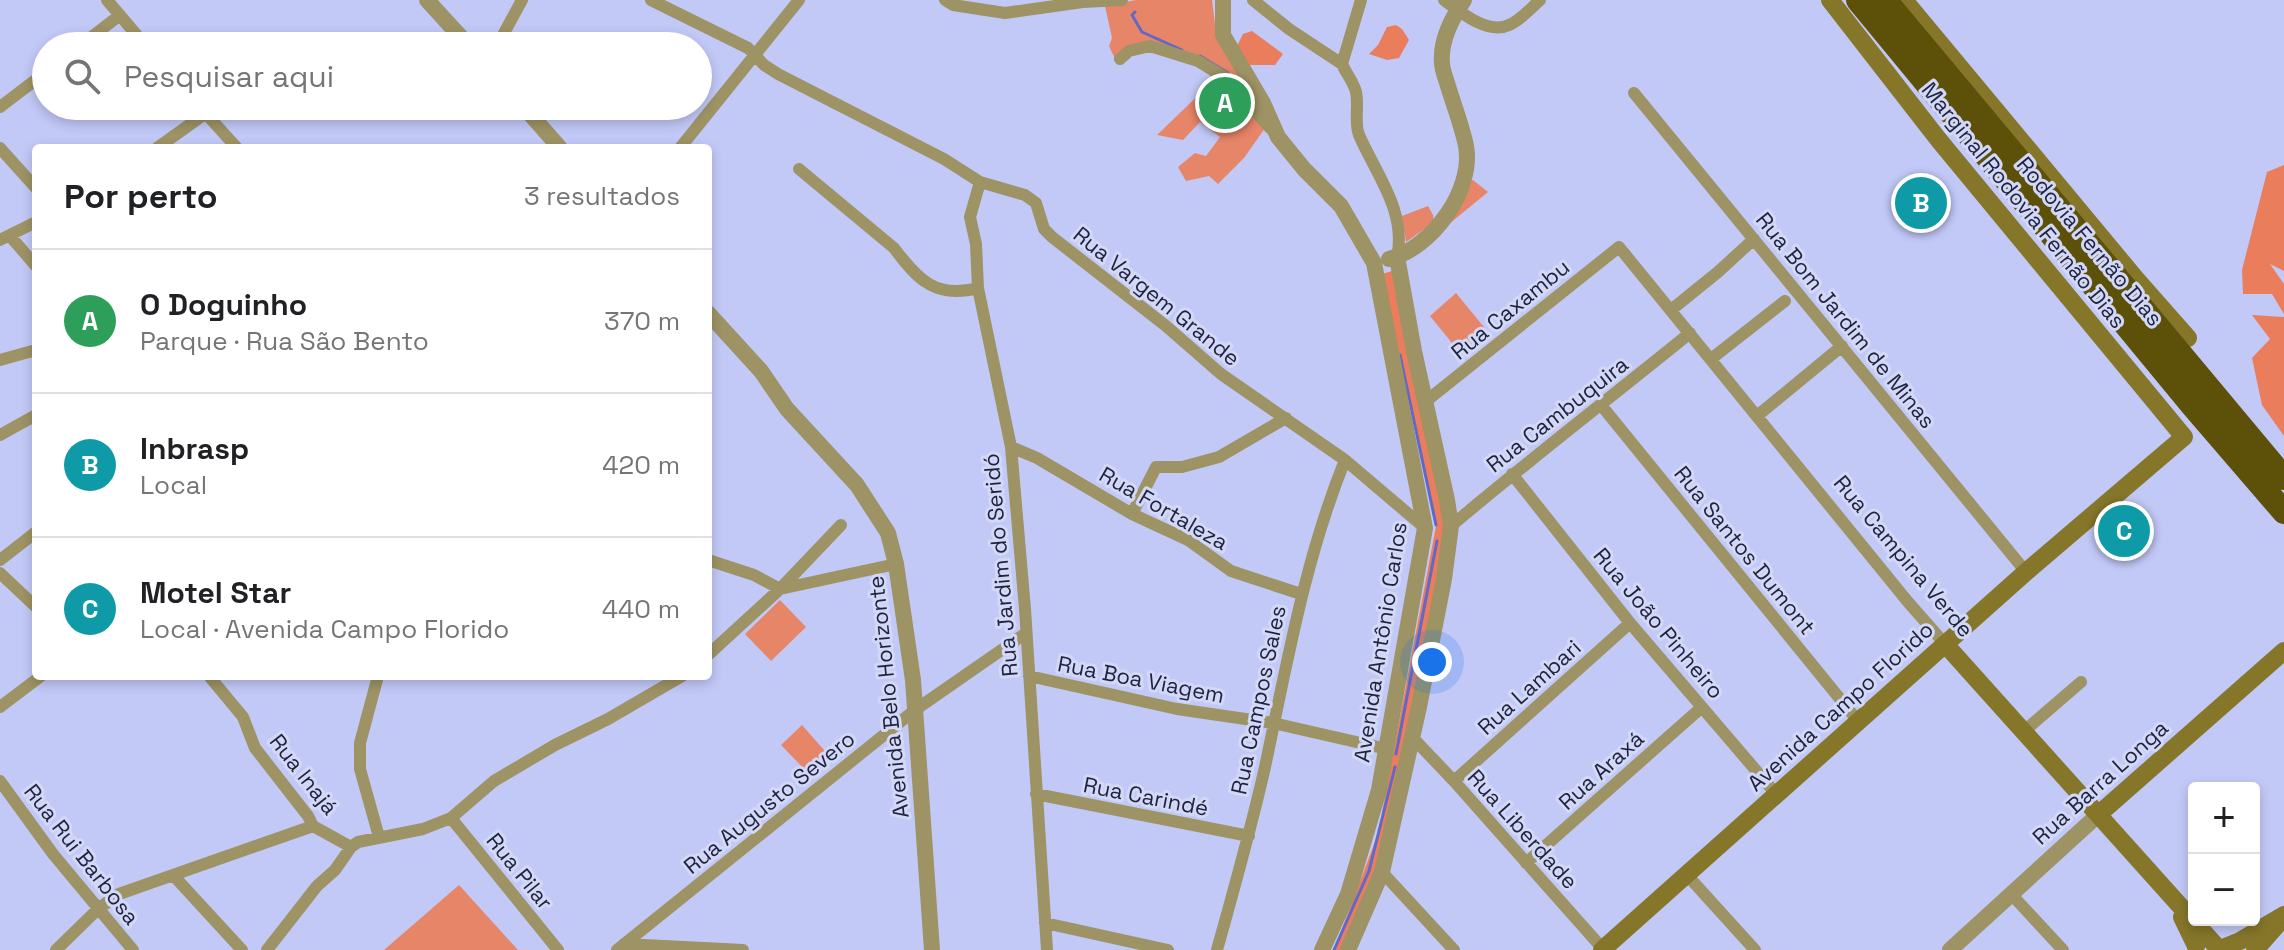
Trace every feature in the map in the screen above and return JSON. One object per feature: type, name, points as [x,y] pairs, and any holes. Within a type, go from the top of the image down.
[{"type":"highway","name":"Rodovia Fernão Dias","points":[[1858,0],[2284,512]]},
{"type":"highway","name":"Rodovia Fernão Dias","points":[[1885,0],[2284,478]]},
{"type":"highway","points":[[2188,338],[2229,399],[2239,426]]},
{"type":"main road","name":"Marginal Rodovia Fernão Dias","points":[[1830,0],[1938,139],[2184,437]]},
{"type":"main road","name":"Rodovia Fernão Dias","points":[[1904,0],[2188,338]]},
{"type":"main road","name":"Avenida Campo Florido","points":[[1603,950],[2026,572],[2184,437]]},
{"type":"main road","name":"Rua Campina Verde","points":[[1945,644],[2220,949]]},
{"type":"main road","name":"Rua Barra Longa","points":[[2099,814],[2284,651]]},
{"type":"main road","name":"Rua Campina Verde","points":[[2163,888],[2180,912],[2192,948]]},
{"type":"main road","points":[[2192,948],[2208,945],[2220,949],[2284,916]]},
{"type":"main road","points":[[2255,950],[2284,916]]},
{"type":"street","points":[[107,0],[134,32]]},
{"type":"street","points":[[427,0],[456,32]]},
{"type":"street","points":[[505,32],[522,0]]},
{"type":"street","name":"Rua Vargem Grande","points":[[651,0],[748,48],[778,74],[944,159],[980,182],[1025,195],[1036,203],[1044,229],[1052,237],[1166,326],[1221,374],[1345,460],[1425,528]]},
{"type":"street","points":[[712,109],[799,0]]},
{"type":"street","points":[[945,0],[953,5],[1005,13],[1122,0]]},
{"type":"street","name":"Avenida Antônio Carlos","points":[[1223,0],[1223,35],[1263,103],[1278,137],[1341,206],[1374,263],[1425,528],[1379,790],[1348,894],[1322,950]]},
{"type":"street","points":[[1253,0],[1289,29],[1342,64],[1356,91],[1358,132],[1384,181],[1399,230],[1397,257]]},
{"type":"street","points":[[1342,64],[1361,0]]},
{"type":"street","points":[[1374,263],[1397,257],[1441,225],[1452,209],[1464,173],[1467,147],[1442,64],[1444,40],[1455,3],[1478,22],[1502,27],[1510,25],[1540,0]]},
{"type":"street","points":[[98,32],[120,15]]},
{"type":"street","points":[[1120,59],[1129,51],[1150,46],[1198,61],[1226,78],[1278,137]]},
{"type":"street","points":[[0,107],[32,83]]},
{"type":"street","name":"Rua Bom Jardim de Minas","points":[[1634,93],[2026,572]]},
{"type":"street","points":[[162,144],[190,120]]},
{"type":"street","points":[[211,120],[233,144]]},
{"type":"street","points":[[535,120],[556,144]]},
{"type":"street","points":[[683,144],[703,120]]},
{"type":"street","points":[[0,148],[32,184]]},
{"type":"street","points":[[799,169],[871,229],[928,284],[953,293],[978,288]]},
{"type":"street","name":"Rua Jardim do Seridó","points":[[980,182],[970,217],[976,244],[978,288],[1011,447],[1047,950]]},
{"type":"street","points":[[32,224],[5,238],[32,262]]},
{"type":"street","points":[[1671,310],[1754,239]]},
{"type":"street","name":"Rua Campina Verde","points":[[1619,247],[1945,644]]},
{"type":"street","name":"Rua Caxambu","points":[[1425,402],[1619,247]]},
{"type":"street","name":"Avenida Antônio Carlos","points":[[1348,950],[1382,872],[1444,579],[1451,526],[1397,257]]},
{"type":"street","points":[[1711,359],[1785,301]]},
{"type":"street","name":"Avenida Belo Horizonte","points":[[712,317],[761,371],[787,409],[857,485],[888,533],[896,564],[915,710],[932,950]]},
{"type":"street","name":"Rua Cambuquira","points":[[1451,526],[1690,333]]},
{"type":"street","points":[[1757,416],[1842,346]]},
{"type":"street","points":[[0,360],[32,351]]},
{"type":"street","name":"Rua Santos Dumont","points":[[1601,405],[1858,721]]},
{"type":"street","points":[[0,435],[32,417]]},
{"type":"street","points":[[1132,514],[1156,467],[1182,467],[1219,457],[1286,418]]},
{"type":"street","name":"Rua Fortaleza","points":[[1011,447],[1037,458],[1132,514],[1188,540],[1231,571],[1301,594]]},
{"type":"street","name":"Rua Campos Sales","points":[[1217,950],[1249,836],[1301,594],[1330,497],[1345,460]]},
{"type":"street","name":"Rua João Pinheiro","points":[[1512,474],[1630,623],[1777,795]]},
{"type":"street","points":[[712,651],[780,589],[841,525]]},
{"type":"street","points":[[0,560],[32,535]]},
{"type":"street","points":[[712,561],[754,575],[780,589],[896,564]]},
{"type":"street","points":[[0,573],[32,603]]},
{"type":"street","name":"Rua Lambari","points":[[1454,781],[1630,623]]},
{"type":"street","name":"Rua Augusto Severo","points":[[621,947],[915,710],[1026,633]]},
{"type":"street","name":"Rua Boa Viagem","points":[[1029,676],[1177,709],[1273,723],[1387,749]]},
{"type":"street","points":[[0,707],[36,680]]},
{"type":"street","name":"Rua Inajá","points":[[212,680],[243,717],[255,748],[313,826],[351,847]]},
{"type":"street","points":[[377,680],[360,743],[360,769],[379,837]]},
{"type":"street","points":[[267,950],[317,886],[358,842],[423,829],[451,818],[506,774],[675,680]]},
{"type":"street","points":[[2023,732],[2081,682]]},
{"type":"street","name":"Rua Araxá","points":[[1526,863],[1702,707]]},
{"type":"street","name":"Rua Liberdade","points":[[1411,736],[1603,950]]},
{"type":"street","name":"Rua Rui Barbosa","points":[[0,781],[53,854],[133,950]]},
{"type":"street","name":"Rua Carindé","points":[[1036,794],[1249,836]]},
{"type":"street","name":"Rua Barra Longa","points":[[1950,950],[2099,814]]},
{"type":"street","name":"Rua Pilar","points":[[451,818],[558,950]]},
{"type":"street","points":[[56,950],[98,909],[119,894],[313,826]]},
{"type":"street","points":[[1382,872],[1454,950]]},
{"type":"street","points":[[173,875],[242,950]]},
{"type":"street","points":[[1687,875],[1755,950]]},
{"type":"street","points":[[2012,895],[2063,950]]},
{"type":"street","points":[[1045,923],[1168,950]]},
{"type":"street","points":[[621,947],[743,950]]},
{"type":"shaded area","points":[[1136,0],[1212,0],[1216,32],[1270,121],[1244,158],[1218,184],[1209,176],[1186,181],[1178,167],[1195,153],[1206,156],[1220,137],[1200,122],[1183,140],[1157,135],[1209,85],[1215,70],[1138,47],[1117,63],[1109,46],[1112,38],[1105,6]]},
{"type":"shaded area","points":[[1396,25],[1409,40],[1399,58],[1387,60],[1369,54],[1378,45],[1387,27]]},
{"type":"shaded area","points":[[1252,31],[1283,54],[1275,65],[1246,65],[1234,52],[1243,34]]},
{"type":"shaded area","points":[[2284,165],[2284,271],[2270,264],[2284,284],[2284,314],[2272,294],[2243,294],[2242,270],[2267,172]]},
{"type":"shaded area","points":[[1473,180],[1488,192],[1432,238],[1466,182]]},
{"type":"shaded area","points":[[1428,206],[1434,222],[1406,242],[1402,216]]},
{"type":"shaded area","points":[[1392,271],[1446,529],[1390,835],[1343,950],[1334,950],[1378,834],[1436,526],[1382,274]]},
{"type":"shaded area","points":[[1456,293],[1488,332],[1461,354],[1430,316]]},
{"type":"shaded area","points":[[2252,315],[2284,317],[2284,436],[2262,405],[2252,358],[2270,339]]},
{"type":"shaded area","points":[[780,600],[806,627],[771,661],[745,634]]},
{"type":"shaded area","points":[[802,725],[831,758],[811,776],[781,745]]},
{"type":"shaded area","points":[[459,885],[518,950],[384,950]]},
{"type":"waterway","points":[[1135,12],[1132,15],[1142,32],[1182,50]]},
{"type":"waterway","points":[[1200,56],[1228,73]]},
{"type":"waterway","points":[[1400,355],[1436,525]]},
{"type":"waterway","points":[[1396,754],[1437,541]]},
{"type":"waterway","points":[[1334,950],[1369,871],[1395,767]]},
{"type":"place","name":"O Doguinho","points":[[1225,103]]},
{"type":"place","name":"Inbrasp","points":[[1921,203]]},
{"type":"place","name":"Motel Star","points":[[2124,531]]}]
